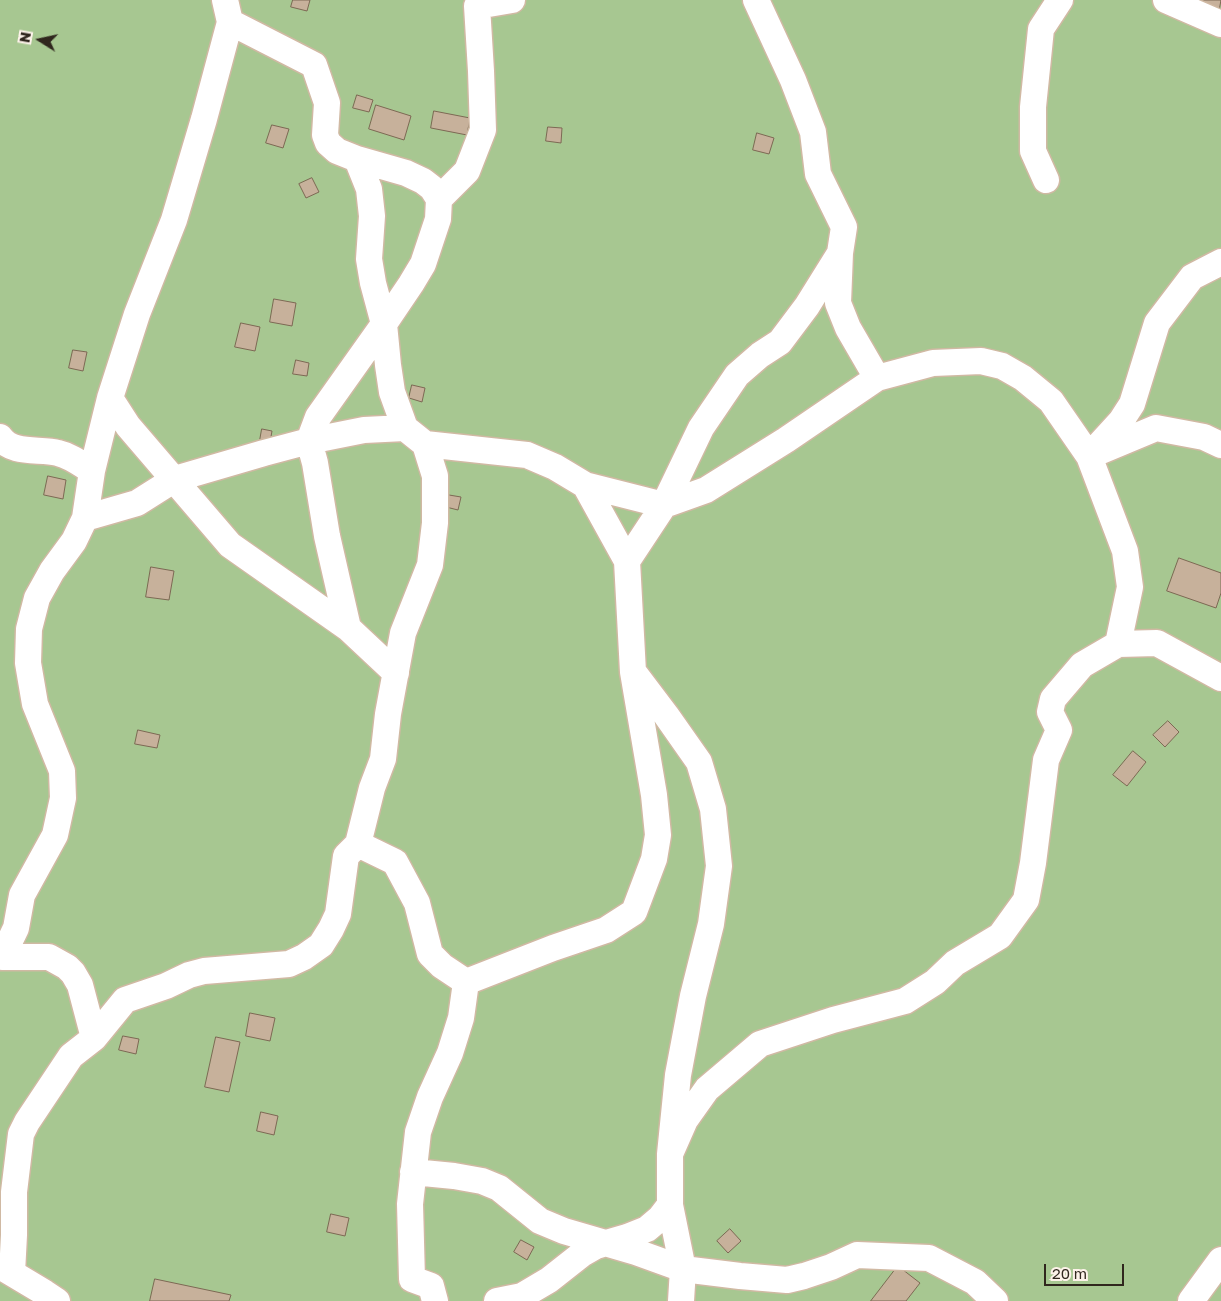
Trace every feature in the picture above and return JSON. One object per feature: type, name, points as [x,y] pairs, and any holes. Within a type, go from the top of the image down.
[{"type":"street","points":[[439,199],[467,170],[483,130],[477,6],[512,0]]},
{"type":"street","points":[[756,0],[793,80],[813,132],[818,174],[844,227],[840,253],[838,303],[848,328],[878,378]]},
{"type":"street","points":[[1046,180],[1033,151],[1033,107],[1041,29],[1060,0]]},
{"type":"street","points":[[1166,0],[1221,24]]},
{"type":"street","points":[[94,1038],[80,985],[67,967],[49,957],[1,958],[16,928],[22,895],[55,835],[63,798],[62,771],[35,704],[28,663],[29,629],[37,598],[52,571],[74,541],[85,518],[92,472],[110,398],[137,314],[174,220],[204,119],[228,11],[314,65],[327,103],[324,136],[328,143],[337,151],[357,159],[406,173],[423,181],[432,188],[439,199],[438,219],[423,264],[384,324],[318,417],[309,441],[327,536],[348,628]]},
{"type":"street","points":[[357,159],[369,190],[372,216],[369,259],[384,324],[392,392],[405,428],[425,444],[527,456],[555,467],[586,486],[664,505],[706,490],[786,440],[878,378],[933,363],[981,361],[1002,366],[1023,378],[1051,401],[1089,456],[1125,551],[1130,587],[1118,644]]},
{"type":"street","points":[[628,561],[664,505],[701,428],[737,375],[760,355],[780,342],[807,306],[840,253]]},
{"type":"street","points":[[1089,456],[1121,421],[1132,404],[1157,323],[1192,277],[1221,262]]},
{"type":"street","points":[[110,398],[128,426],[230,545],[348,628],[396,673]]},
{"type":"street","points":[[85,518],[138,503],[175,479],[264,453],[309,441],[364,430],[405,428]]},
{"type":"street","points":[[1089,456],[1156,428],[1204,437],[1221,445]]},
{"type":"street","points":[[0,437],[11,446],[30,450],[57,452],[71,457],[92,472]]},
{"type":"street","points":[[57,1301],[6,1269],[14,1235],[14,1192],[21,1134],[71,1056],[94,1038],[125,1000],[204,971],[290,964],[321,945],[338,914],[346,856],[358,844],[372,788],[383,759],[388,714],[403,633],[430,564],[436,524],[434,476],[425,444]]},
{"type":"street","points":[[466,982],[553,948],[606,930],[634,912],[654,859],[658,834],[654,795],[633,672],[628,561],[586,486]]},
{"type":"street","points":[[670,1154],[685,1120],[707,1089],[760,1044],[832,1020],[905,1001],[935,982],[955,963],[1000,936],[1026,900],[1033,863],[1046,760],[1059,730],[1050,712],[1054,699],[1082,665],[1118,644],[1157,643],[1221,678]]},
{"type":"street","points":[[633,672],[699,762],[713,809],[719,866],[711,924],[693,996],[678,1075],[670,1154],[670,1204],[683,1269],[681,1301]]},
{"type":"street","points":[[358,844],[395,862],[417,903],[430,954],[442,966],[466,982]]},
{"type":"street","points":[[435,1301],[431,1286],[412,1279],[410,1204],[418,1132],[430,1096],[450,1052],[461,1018],[466,982]]},
{"type":"street","points":[[414,1172],[482,1181],[499,1188],[540,1221],[564,1231],[605,1242],[683,1269],[787,1280],[831,1267],[857,1255],[928,1258],[975,1282],[995,1301]]},
{"type":"street","points":[[497,1301],[522,1296],[549,1280],[582,1254],[596,1246],[647,1229],[660,1218],[670,1204]]},
{"type":"street","points":[[1190,1301],[1221,1260]]},
{"type":"green space","points":[[0,0],[1221,0],[1221,1301],[0,1301]]},
{"type":"building","points":[[293,0],[310,0],[307,11],[291,7]]},
{"type":"building","points":[[1200,0],[1221,0],[1219,11],[1199,8]]},
{"type":"building","points":[[357,95],[373,100],[369,112],[353,108]]},
{"type":"building","points":[[376,105],[411,116],[404,140],[369,129]]},
{"type":"building","points":[[434,111],[470,118],[467,135],[431,128]]},
{"type":"building","points":[[272,125],[289,129],[283,148],[266,143]]},
{"type":"building","points":[[548,127],[562,128],[561,143],[546,141]]},
{"type":"building","points":[[757,133],[774,138],[769,154],[753,150]]},
{"type":"building","points":[[312,178],[319,192],[306,198],[299,184]]},
{"type":"building","points":[[274,299],[296,303],[292,326],[270,322]]},
{"type":"building","points":[[241,323],[260,327],[255,351],[235,347]]},
{"type":"building","points":[[73,350],[87,352],[83,371],[69,368]]},
{"type":"building","points":[[296,360],[309,363],[307,376],[293,374]]},
{"type":"building","points":[[412,385],[425,388],[422,402],[409,398]]},
{"type":"building","points":[[262,429],[272,431],[269,448],[259,446]]},
{"type":"building","points":[[48,476],[66,480],[63,499],[44,495]]},
{"type":"building","points":[[449,495],[461,497],[458,510],[446,507]]},
{"type":"building","points":[[1179,558],[1221,573],[1221,593],[1216,608],[1167,591]]},
{"type":"building","points":[[151,567],[174,571],[169,600],[146,597]]},
{"type":"building","points":[[1168,721],[1179,732],[1165,747],[1153,735]]},
{"type":"building","points":[[138,730],[160,735],[157,748],[135,744]]},
{"type":"building","points":[[1133,751],[1146,762],[1127,786],[1113,775]]},
{"type":"building","points":[[250,1013],[275,1018],[270,1041],[246,1036]]},
{"type":"building","points":[[123,1036],[139,1039],[136,1054],[119,1050]]},
{"type":"building","points":[[216,1037],[240,1042],[229,1092],[205,1087]]},
{"type":"building","points":[[261,1112],[278,1116],[274,1135],[257,1131]]},
{"type":"building","points":[[331,1214],[349,1218],[345,1236],[327,1232]]},
{"type":"building","points":[[730,1229],[741,1241],[728,1253],[717,1241]]},
{"type":"building","points":[[521,1240],[534,1247],[527,1260],[514,1252]]},
{"type":"building","points":[[898,1266],[920,1283],[906,1301],[871,1301]]},
{"type":"building","points":[[155,1279],[231,1295],[229,1301],[150,1301]]}]
